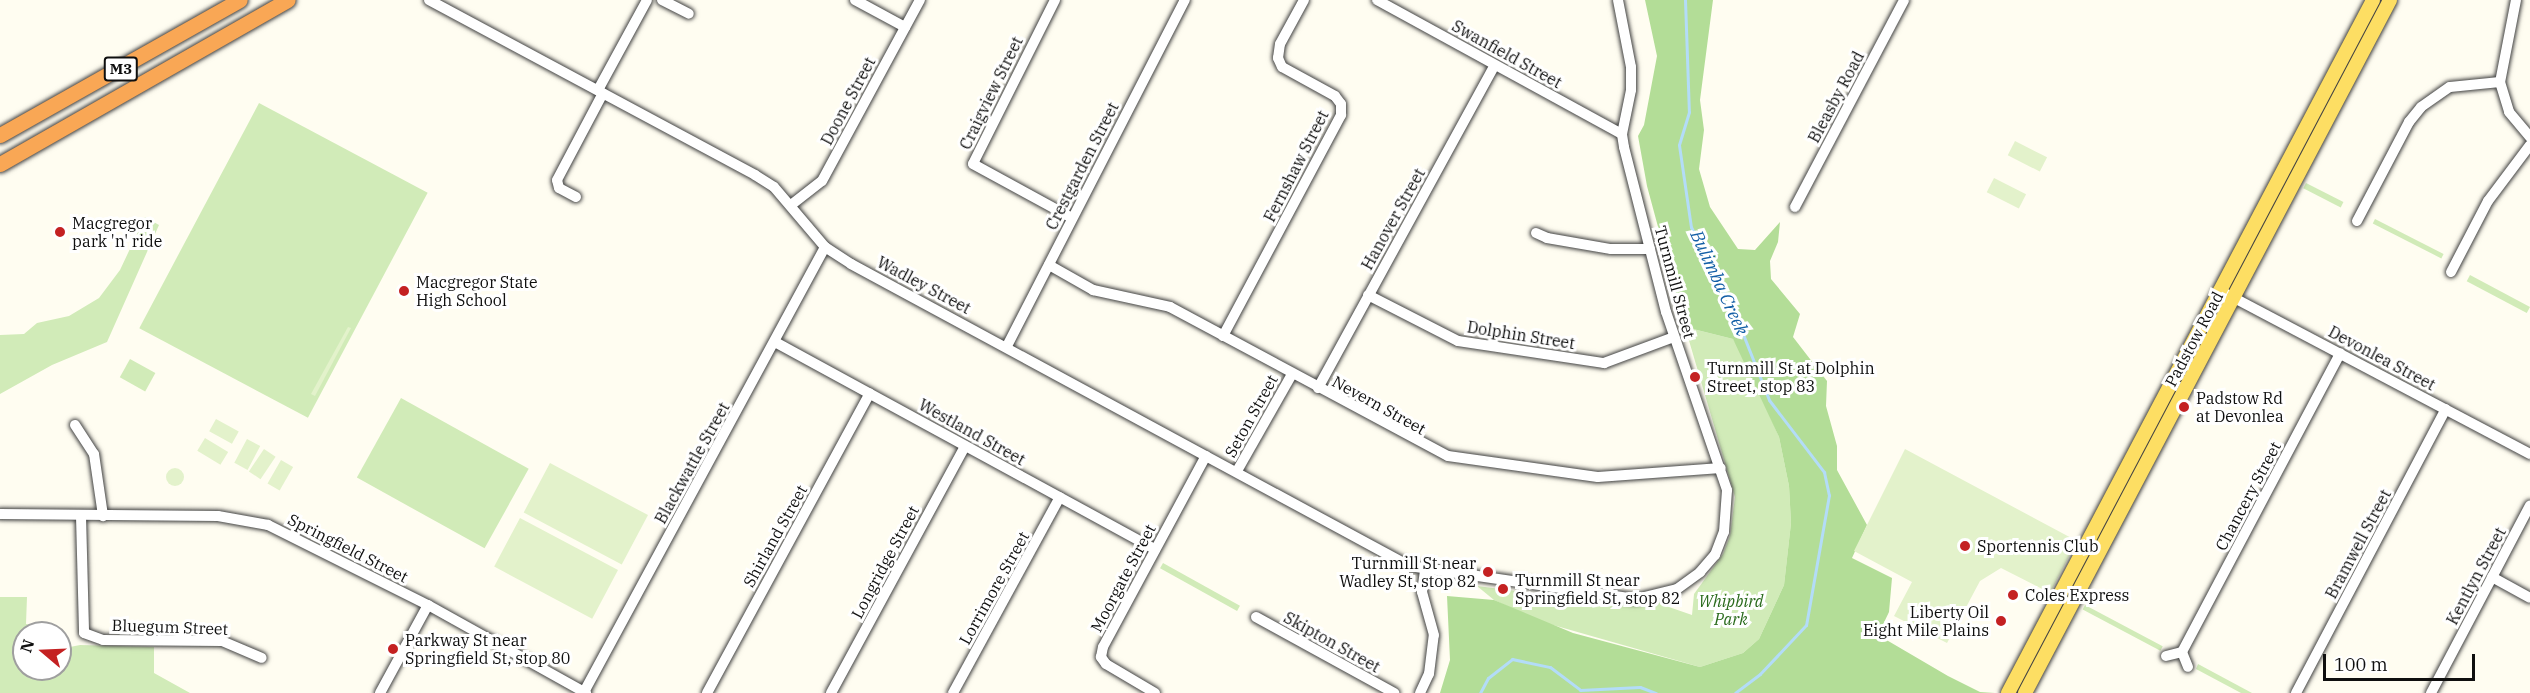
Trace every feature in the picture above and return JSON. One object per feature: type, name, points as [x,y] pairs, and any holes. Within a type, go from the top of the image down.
[{"type":"highway","name":"M3","points":[[0,135],[240,0]]},
{"type":"highway","name":"M3","points":[[0,164],[287,0]]},
{"type":"main road","name":"Padstow Road","points":[[2008,693],[2373,0]]},
{"type":"main road","name":"Padstow Road","points":[[2025,693],[2390,0]]},
{"type":"street","name":"Wadley Street","points":[[429,0],[755,175],[774,187],[825,247],[1409,566],[1425,570]]},
{"type":"street","points":[[576,197],[559,188],[557,180],[646,0]]},
{"type":"street","points":[[662,0],[689,14]]},
{"type":"street","points":[[855,0],[905,27]]},
{"type":"street","name":"Doone Street","points":[[791,205],[822,181],[920,0]]},
{"type":"street","name":"Craigview Street","points":[[1056,0],[973,164],[1072,218]]},
{"type":"street","name":"Crestgarden Street","points":[[1007,346],[1185,0]]},
{"type":"street","name":"Fernshaw Street","points":[[1223,336],[1341,115],[1341,104],[1335,96],[1282,67],[1278,58],[1280,44],[1304,0]]},
{"type":"street","name":"Swanfield Street","points":[[1377,0],[1622,134]]},
{"type":"street","points":[[1618,0],[1631,67],[1631,90],[1622,134]]},
{"type":"street","name":"Bleasby Road","points":[[1795,207],[1904,0]]},
{"type":"street","points":[[2516,0],[2500,82],[2509,112],[2530,137]]},
{"type":"street","name":"Hanover Street","points":[[1318,388],[1495,65]]},
{"type":"street","points":[[2357,220],[2409,122],[2421,107],[2450,87],[2500,82]]},
{"type":"street","name":"Turnmill Street","points":[[1425,570],[1636,599],[1660,595],[1689,582],[1714,555],[1727,513],[1727,490],[1674,337],[1622,134]]},
{"type":"street","points":[[2451,272],[2488,201],[2530,145]]},
{"type":"street","points":[[1536,233],[1547,238],[1611,249],[1650,249]]},
{"type":"street","name":"Blackwattle Street","points":[[585,692],[825,247]]},
{"type":"street","name":"Nevern Street","points":[[1049,265],[1093,291],[1155,301],[1448,456],[1598,477],[1721,468]]},
{"type":"street","name":"Devonlea Street","points":[[2219,290],[2530,454]]},
{"type":"street","name":"Dolphin Street","points":[[1368,295],[1458,341],[1604,363],[1674,337]]},
{"type":"street","name":"Westland Street","points":[[775,342],[1155,549]]},
{"type":"street","name":"Chancery Street","points":[[2182,652],[2340,353]]},
{"type":"street","name":"Seton Street","points":[[1237,471],[1292,374]]},
{"type":"street","name":"Shirland Street","points":[[707,693],[870,393]]},
{"type":"street","name":"Bramwell Street","points":[[2296,693],[2446,409]]},
{"type":"street","points":[[75,425],[94,454],[103,516]]},
{"type":"street","name":"Longridge Street","points":[[831,693],[965,446]]},
{"type":"street","name":"Moorgate Street","points":[[1155,693],[1112,670],[1101,657],[1103,647],[1206,456]]},
{"type":"street","name":"Lorrimore Street","points":[[953,693],[1060,497]]},
{"type":"street","name":"Kentlyn Street","points":[[2431,693],[2530,505]]},
{"type":"street","name":"Springfield Street","points":[[0,514],[218,516],[268,525],[304,540],[428,605],[567,688],[585,692]]},
{"type":"street","name":"Bluegum Street","points":[[81,516],[84,633],[103,640],[222,640],[262,658]]},
{"type":"street","points":[[1420,693],[1429,674],[1434,636],[1422,592],[1425,570]]},
{"type":"street","points":[[2492,578],[2530,598]]},
{"type":"street","points":[[380,693],[428,605]]},
{"type":"street","name":"Skipton Street","points":[[1256,617],[1394,693]]},
{"type":"street","points":[[2166,656],[2182,652],[2188,667]]},
{"type":"green space","points":[[1645,0],[1713,0],[1700,100],[1704,130],[1699,169],[1710,207],[1738,249],[1755,250],[1780,222],[1778,242],[1770,261],[1771,279],[1800,314],[1793,337],[1827,381],[1826,406],[1837,446],[1837,470],[1867,525],[1852,558],[1892,578],[1889,612],[1878,635],[1980,692],[1995,693],[1440,693],[1450,660],[1447,596],[1494,600],[1573,633],[1700,667],[1743,653],[1759,639],[1784,585],[1791,523],[1789,486],[1779,437],[1733,339],[1685,327],[1647,186],[1638,136],[1644,125],[1657,56]]},
{"type":"green space","points":[[259,103],[428,193],[308,418],[139,328]]},
{"type":"green space","points":[[2015,141],[2047,157],[2040,172],[2008,155]]},
{"type":"green space","points":[[1994,178],[2026,194],[2019,209],[1987,192]]},
{"type":"green space","points":[[2306,183],[2343,202],[2341,207],[2303,188]]},
{"type":"green space","points":[[145,217],[159,225],[107,342],[52,365],[0,394],[0,335],[24,334],[37,323],[69,316],[99,298],[120,270]]},
{"type":"green space","points":[[2375,219],[2444,254],[2441,258],[2373,223]]},
{"type":"green space","points":[[2470,275],[2530,307],[2527,313],[2467,281]]},
{"type":"green space","points":[[348,327],[351,328],[315,396],[311,394]]},
{"type":"green space","name":"Whipbird Park","points":[[1685,327],[1733,339],[1744,356],[1779,437],[1789,486],[1791,523],[1784,585],[1759,639],[1743,653],[1700,667],[1539,621],[1494,600],[1477,586],[1643,607],[1664,600],[1666,606],[1692,615],[1694,594],[1723,554],[1730,536],[1735,497]]},
{"type":"green space","points":[[130,359],[155,373],[145,391],[120,377]]},
{"type":"green space","points":[[401,398],[529,469],[485,548],[357,478]]},
{"type":"green space","points":[[216,419],[239,432],[232,444],[209,431]]},
{"type":"green space","points":[[205,438],[228,452],[220,465],[197,451]]},
{"type":"green space","points":[[247,439],[260,446],[248,470],[234,463]]},
{"type":"green space","points":[[264,449],[276,457],[261,479],[249,471]]},
{"type":"green space","name":"Sportennis Club","points":[[1905,449],[2077,541],[2050,593],[2001,568],[1980,581],[1947,643],[1894,616],[1912,582],[1854,551]]},
{"type":"green space","points":[[281,460],[293,467],[280,490],[268,483]]},
{"type":"green space","points":[[550,463],[648,515],[622,565],[524,512]]},
{"type":"green space","points":[[171,468],[179,468],[184,473],[182,484],[171,486],[166,481],[166,473]]},
{"type":"green space","points":[[520,518],[618,570],[592,619],[494,567]]},
{"type":"green space","points":[[1163,563],[1240,606],[1237,611],[1160,568]]},
{"type":"green space","points":[[0,597],[27,597],[26,621],[12,621],[12,681],[72,681],[72,647],[154,647],[154,673],[190,693],[0,693]]},
{"type":"green space","points":[[2085,605],[2163,646],[2160,651],[2083,609]]},
{"type":"green space","points":[[2198,664],[2252,693],[2241,693],[2196,669]]},
{"type":"waterway","name":"Bulimba Creek","points":[[1685,0],[1689,112],[1679,145],[1691,227],[1735,314],[1769,400],[1824,472],[1829,495],[1806,625],[1760,674],[1735,693]]},
{"type":"waterway","points":[[1480,693],[1488,678],[1512,659],[1550,667],[1580,690],[1640,687],[1656,693]]},
{"type":"place","name":"Macgregor park 'n' ride","points":[[60,232]]},
{"type":"place","name":"Macgregor State High School","points":[[404,291]]},
{"type":"place","name":"Turnmill St at Dolphin Street, stop 83","points":[[1695,377]]},
{"type":"place","name":"Padstow Rd at Devonlea","points":[[2184,407]]},
{"type":"place","name":"Sportennis Club","points":[[1965,546]]},
{"type":"place","name":"Turnmill St near Wadley St, stop 82","points":[[1488,572]]},
{"type":"place","name":"Turnmill St near Springfield St, stop 82","points":[[1503,589]]},
{"type":"place","name":"Coles Express","points":[[2013,595]]},
{"type":"place","name":"Liberty Oil Eight Mile Plains","points":[[2001,621]]},
{"type":"place","name":"Parkway St near Springfield St, stop 80","points":[[393,649]]}]
